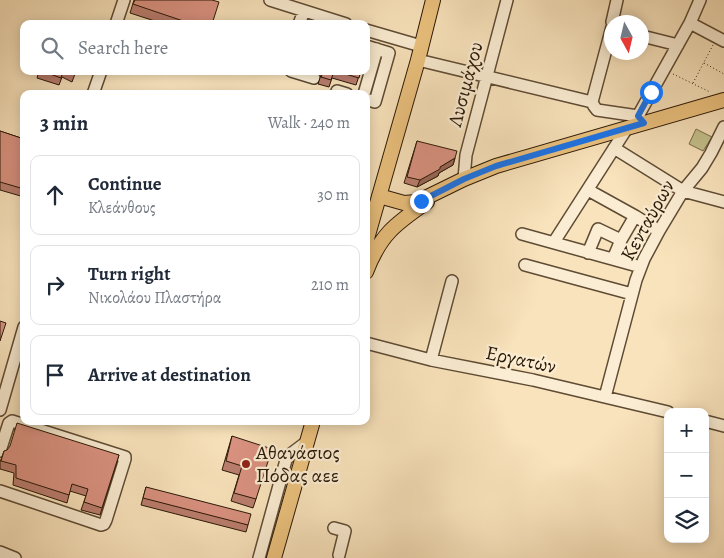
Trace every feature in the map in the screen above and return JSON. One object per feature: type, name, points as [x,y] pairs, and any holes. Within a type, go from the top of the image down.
[{"type":"main road","points":[[370,228],[418,60],[432,0]]},
{"type":"main road","points":[[378,199],[401,203],[421,201],[464,179],[504,164],[627,128],[641,120],[720,102]]},
{"type":"main road","points":[[370,263],[382,240],[396,224],[446,189]]},
{"type":"main road","points":[[378,199],[405,211],[414,211]]},
{"type":"main road","points":[[274,558],[312,425]]},
{"type":"street","points":[[117,20],[124,0]]},
{"type":"street","points":[[270,0],[333,20]]},
{"type":"street","name":"Λυσιμάχου","points":[[464,179],[466,155],[507,0]]},
{"type":"street","points":[[614,15],[617,0]]},
{"type":"street","points":[[604,55],[592,102],[594,106],[597,110],[641,120],[664,69],[690,23],[700,0]]},
{"type":"street","points":[[301,20],[304,11]]},
{"type":"street","points":[[690,23],[721,39]]},
{"type":"street","points":[[370,31],[421,46]]},
{"type":"street","points":[[649,38],[678,45]]},
{"type":"street","points":[[370,100],[375,102],[389,53],[372,48]]},
{"type":"street","points":[[418,60],[592,102]]},
{"type":"street","points":[[94,90],[100,75]]},
{"type":"street","points":[[304,75],[314,78]]},
{"type":"street","points":[[365,90],[367,75]]},
{"type":"street","name":"Κενταύρων","points":[[605,397],[641,267],[659,231],[683,191],[721,140],[724,127]]},
{"type":"street","points":[[554,242],[627,128]]},
{"type":"street","points":[[614,148],[683,191],[724,202]]},
{"type":"street","points":[[588,190],[659,231]]},
{"type":"street","points":[[613,259],[621,240],[635,216]]},
{"type":"street","points":[[588,253],[598,229],[621,240]]},
{"type":"street","points":[[522,234],[641,267]]},
{"type":"street","points":[[525,265],[632,294]]},
{"type":"street","points":[[431,360],[452,282]]},
{"type":"street","points":[[0,410],[20,341]]},
{"type":"street","name":"Εργατών","points":[[370,345],[431,360],[533,380],[664,411]]},
{"type":"street","points":[[0,451],[9,423],[12,421],[20,424]]},
{"type":"street","points":[[709,422],[724,426]]},
{"type":"street","points":[[0,491],[101,525],[106,520],[125,459],[124,457],[25,425]]},
{"type":"street","points":[[260,558],[286,460],[292,452],[308,442]]},
{"type":"street","points":[[334,528],[345,531],[339,555]]},
{"type":"street","points":[[0,552],[14,558]]},
{"type":"path","points":[[692,83],[721,39]]},
{"type":"path","points":[[704,63],[724,74]]},
{"type":"path","points":[[664,69],[713,94],[720,102]]},
{"type":"shaded area","points":[[696,129],[712,137],[703,151],[689,144]]},
{"type":"building","points":[[135,0],[212,0],[219,2],[213,20],[180,20],[133,4]]},
{"type":"building","points":[[322,75],[333,75],[331,80],[321,77]]},
{"type":"building","points":[[349,75],[360,75],[359,78]]},
{"type":"building","points":[[0,131],[20,138],[20,188],[0,182]]},
{"type":"building","points":[[417,141],[457,151],[455,158],[420,180],[407,177]]},
{"type":"building","points":[[0,321],[6,323],[0,341]]},
{"type":"building","points":[[17,423],[119,455],[102,508],[84,502],[88,489],[72,484],[69,495],[16,478],[16,465],[1,461],[4,451],[10,446]]},
{"type":"building","points":[[232,436],[272,449],[256,499],[234,493],[242,466],[226,461]]},
{"type":"building","points":[[146,487],[251,514],[248,525],[143,498]]},
{"type":"place","name":"Αθανάσιος Πόδας αεε","points":[[246,464]]},
{"type":"route","points":[[421,201],[464,179],[496,166],[644,123],[638,116],[651,92]]}]
